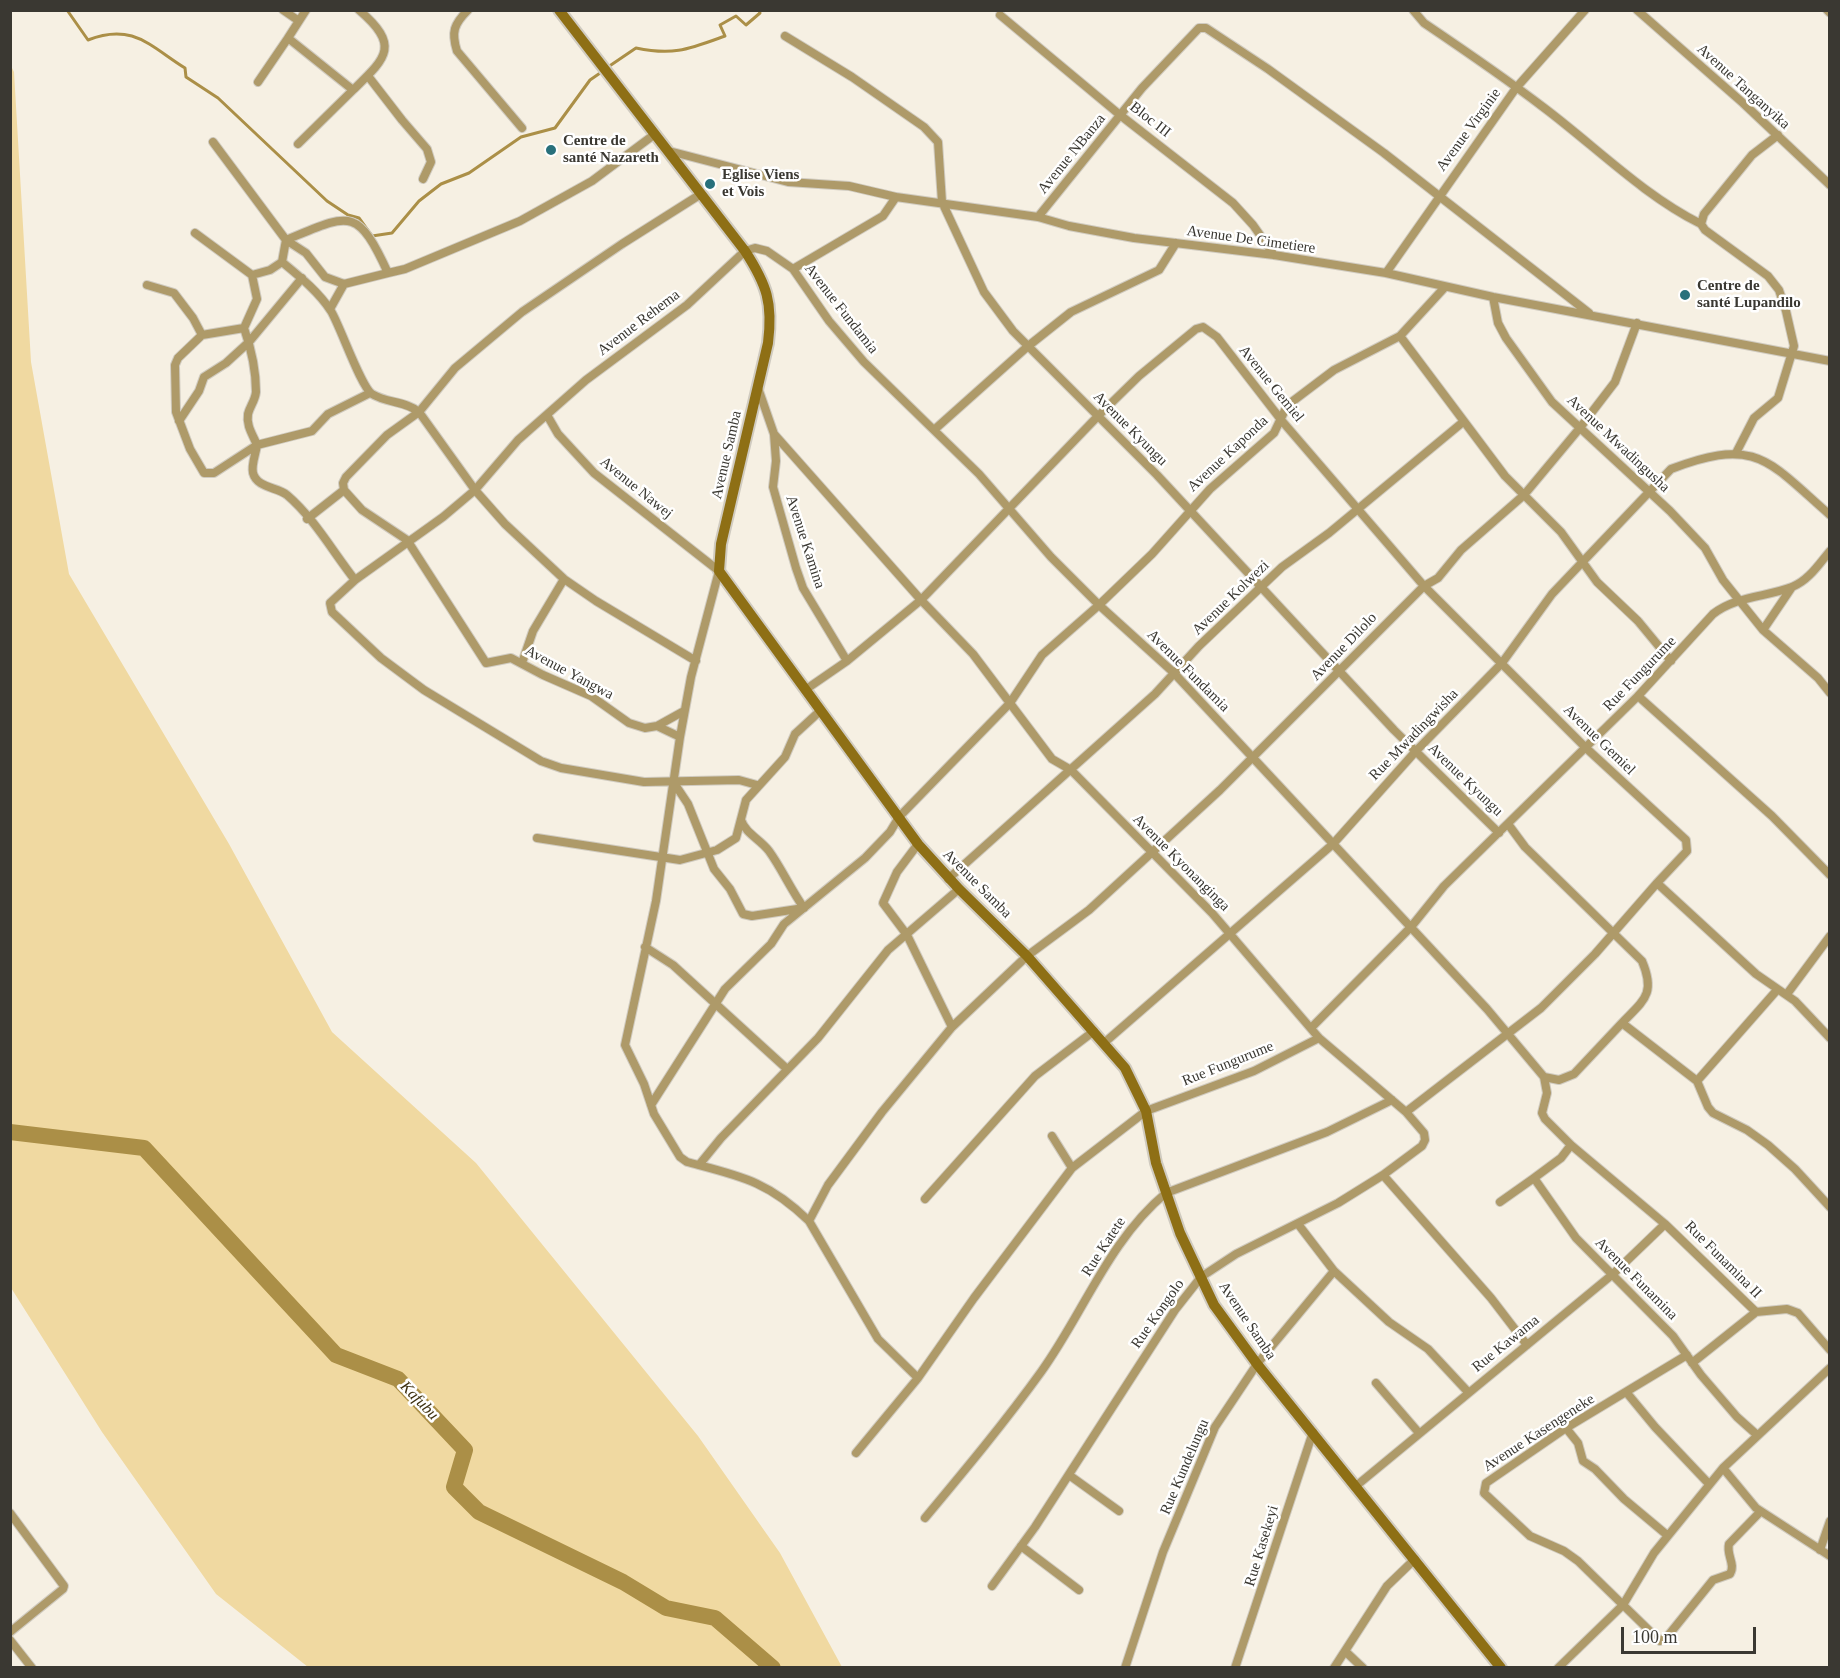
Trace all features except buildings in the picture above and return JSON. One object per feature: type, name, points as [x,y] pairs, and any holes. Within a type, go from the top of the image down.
[{"type":"street","points":[[284,10],[299,21]]},
{"type":"street","points":[[258,82],[306,10]]},
{"type":"street","points":[[298,144],[383,61],[384,44],[380,29],[359,10]]},
{"type":"street","points":[[468,10],[456,23],[452,35],[458,51],[522,128]]},
{"type":"street","points":[[1413,10],[1424,23],[1516,88],[1678,212],[1701,224],[1705,230],[1768,276],[1779,290],[1792,330],[1792,356],[1778,398],[1754,418],[1736,453],[1760,457],[1773,465],[1830,515]]},
{"type":"street","name":"Avenue Virginie","points":[[1386,273],[1516,88],[1585,10]]},
{"type":"street","name":"Avenue Tanganyika","points":[[1636,10],[1778,135],[1830,185]]},
{"type":"street","name":"Avenue Samba","points":[[565,12],[745,251],[762,277],[771,315],[758,387],[721,544],[719,571],[918,844],[948,879],[1027,956],[1125,1068],[1146,1111],[1156,1163],[1166,1193],[1214,1305],[1257,1364],[1501,1668]]},
{"type":"street","name":"Bloc III","points":[[1000,15],[1120,115],[1233,203],[1253,225],[1274,255]]},
{"type":"street","name":"Avenue NBanza","points":[[1038,217],[1142,88],[1199,28],[1212,30],[1439,195]]},
{"type":"street","name":"Avenue Kyungu","points":[[785,36],[852,77],[924,127],[938,142],[942,202],[993,307],[1027,347],[1189,510],[1339,672],[1499,833]]},
{"type":"street","points":[[288,38],[353,90]]},
{"type":"street","points":[[368,76],[427,149],[431,162],[423,179]]},
{"type":"street","points":[[213,142],[286,240],[306,253],[325,277],[344,285],[388,273],[502,230],[592,181],[655,134]]},
{"type":"street","points":[[1701,224],[1704,214],[1752,155],[1778,135]]},
{"type":"street","name":"Avenue De Cimetiere","points":[[669,151],[788,182],[849,186],[896,197],[1038,217],[1069,226],[1386,273],[1493,297],[1637,323],[1792,356],[1830,361]]},
{"type":"street","points":[[407,540],[362,510],[344,490],[343,483],[346,477],[387,435],[419,412],[454,368],[522,312],[701,194]]},
{"type":"street","points":[[1439,195],[1591,315]]},
{"type":"street","points":[[793,268],[883,216],[896,197]]},
{"type":"street","points":[[286,240],[336,219],[347,220],[359,227],[372,240],[388,273]]},
{"type":"street","points":[[195,233],[252,275],[257,299],[244,328],[249,342],[256,390],[248,421],[257,445],[254,476],[269,489],[276,489],[288,496],[355,580]]},
{"type":"street","points":[[252,275],[270,270],[282,262],[286,240]]},
{"type":"street","points":[[934,430],[1027,347],[1071,312],[1159,270],[1176,243]]},
{"type":"street","name":"Avenue Fundamia","points":[[745,251],[755,248],[767,251],[793,268],[844,341],[978,474],[1009,511],[1099,605],[1173,672],[1411,927],[1544,1077]]},
{"type":"street","name":"Avenue Rehema","points":[[674,783],[644,782],[552,766],[424,690],[381,658],[332,612],[330,603],[355,580],[407,540],[443,517],[475,490],[502,455],[586,380],[687,305],[745,251]]},
{"type":"street","points":[[282,262],[302,278],[330,309],[352,352],[358,373],[370,393],[419,412],[475,490],[505,524],[564,579],[613,612],[696,661]]},
{"type":"street","points":[[179,421],[199,391],[204,376],[226,363],[249,342],[302,278]]},
{"type":"street","points":[[147,285],[174,292],[202,335]]},
{"type":"street","points":[[330,309],[344,285]]},
{"type":"street","points":[[1445,287],[1400,336],[1463,422],[1524,495],[1561,532],[1597,582],[1638,621],[1671,661]]},
{"type":"street","name":"Avenue Mwadingusha","points":[[1493,297],[1494,310],[1506,338],[1535,381],[1579,429],[1651,493],[1705,548],[1723,580],[1763,630],[1818,678],[1830,693]]},
{"type":"street","name":"Avenue Dilolo","points":[[809,1221],[828,1185],[882,1112],[952,1027],[1027,956],[1089,909],[1220,790],[1252,756],[1305,708],[1424,586],[1440,575],[1461,550],[1524,495],[1615,382],[1637,323]]},
{"type":"street","name":"Avenue Gemiel","points":[[805,690],[847,661],[921,600],[1139,376],[1196,328],[1203,327],[1217,337],[1282,421],[1359,507],[1424,586],[1586,748],[1686,840],[1687,851],[1657,883]]},
{"type":"street","points":[[244,328],[202,335],[178,358],[175,365],[176,412],[190,448],[204,473],[214,473],[257,445],[312,431],[328,414],[370,393]]},
{"type":"street","name":"Avenue Kaponda","points":[[651,1105],[724,989],[771,945],[784,924],[865,858],[890,832],[898,817],[1010,703],[1042,655],[1152,554],[1189,510],[1274,434],[1282,421],[1285,410],[1310,387],[1356,357],[1400,336]]},
{"type":"street","name":"Avenue Kamina","points":[[758,387],[774,434],[776,461],[773,487],[796,568],[803,588],[847,661]]},
{"type":"street","name":"Avenue Nawej","points":[[547,415],[558,434],[594,473],[719,571]]},
{"type":"street","name":"Avenue Kolwezi","points":[[948,879],[1155,694],[1173,672],[1290,560],[1463,422]]},
{"type":"street","name":"Avenue Kyonanginga","points":[[774,434],[921,600],[967,646],[1052,759],[1071,770],[1230,933],[1319,1038],[1406,1112],[1424,1133],[1425,1140]]},
{"type":"street","name":"Rue Mwadingwisha","points":[[1104,1043],[1284,889],[1333,844],[1416,751],[1502,663],[1552,594],[1651,493],[1671,469],[1688,462],[1736,453]]},
{"type":"street","points":[[307,519],[344,490]]},
{"type":"street","name":"Avenue Yangwa","points":[[407,540],[481,659],[486,663],[511,658],[591,696],[629,723],[645,728],[657,726],[680,737]]},
{"type":"street","name":"Rue Fungurume","points":[[1311,1028],[1411,927],[1444,886],[1638,696],[1713,614],[1725,605],[1792,587],[1815,570],[1830,551]]},
{"type":"street","points":[[719,571],[684,711],[656,901],[625,1045],[644,1084],[651,1105],[680,1157],[759,1183],[793,1206],[809,1221],[878,1339],[918,1378]]},
{"type":"street","points":[[522,663],[533,632],[564,579]]},
{"type":"street","points":[[1763,630],[1792,587]]},
{"type":"street","points":[[1638,696],[1773,816],[1830,875]]},
{"type":"street","points":[[657,726],[684,711]]},
{"type":"street","points":[[537,838],[680,860],[707,854],[736,838],[746,800],[757,785],[785,757],[795,734],[820,711]]},
{"type":"street","points":[[674,783],[685,780],[739,780],[757,785]]},
{"type":"street","points":[[674,783],[688,804],[707,854],[740,910],[747,917],[804,908],[771,855],[759,840],[745,829],[741,819]]},
{"type":"street","points":[[1500,1202],[1561,1158],[1571,1145],[1545,1119],[1542,1113],[1547,1093],[1544,1077],[1559,1080],[1574,1074],[1645,998],[1649,981],[1642,961],[1525,847],[1508,824]]},
{"type":"street","points":[[918,844],[897,872],[883,903],[907,935],[952,1027]]},
{"type":"street","points":[[1406,1112],[1541,1008],[1595,954],[1657,883],[1777,990],[1787,994],[1830,1038]]},
{"type":"street","points":[[699,1165],[818,1038],[888,950],[959,889]]},
{"type":"street","points":[[1787,994],[1830,936]]},
{"type":"street","points":[[645,947],[673,965],[715,1005],[768,1048],[787,1069]]},
{"type":"street","points":[[1697,1082],[1777,990]]},
{"type":"street","points":[[1622,1023],[1697,1082],[1713,1113],[1748,1131],[1768,1145],[1795,1168],[1830,1208]]},
{"type":"street","points":[[925,1199],[1035,1076],[1094,1030]]},
{"type":"street","name":"Rue Fungurume","points":[[1072,1168],[1146,1111],[1254,1071],[1319,1038]]},
{"type":"street","name":"Rue Katete","points":[[925,1518],[985,1448],[1042,1371],[1128,1233],[1147,1208],[1166,1193],[1327,1132],[1392,1100]]},
{"type":"street","points":[[856,1453],[918,1378],[1072,1168],[1052,1136]]},
{"type":"street","name":"Rue Kongolo","points":[[992,1586],[1069,1475],[1174,1310],[1201,1276],[1236,1254],[1298,1224],[1383,1175],[1422,1146],[1425,1140]]},
{"type":"street","name":"Rue Funamina II","points":[[1571,1145],[1668,1226],[1756,1312]]},
{"type":"street","points":[[1383,1175],[1491,1298],[1527,1344]]},
{"type":"street","name":"Avenue Funamina","points":[[1534,1178],[1576,1238],[1673,1336],[1692,1363],[1737,1417],[1756,1434]]},
{"type":"street","points":[[1298,1224],[1334,1272],[1389,1322],[1428,1349],[1468,1392]]},
{"type":"street","name":"Rue Kawama","points":[[1356,1486],[1668,1226]]},
{"type":"street","name":"Rue Kundelungu","points":[[1125,1668],[1163,1552],[1215,1427],[1257,1364],[1334,1272]]},
{"type":"street","points":[[1692,1363],[1756,1312],[1793,1309],[1808,1322],[1830,1350]]},
{"type":"street","name":"Avenue Kasengeneke","points":[[1687,1355],[1566,1428],[1486,1483],[1484,1493],[1530,1536],[1564,1551],[1578,1561],[1655,1638],[1664,1639],[1713,1580],[1730,1574],[1732,1566],[1727,1550],[1729,1544],[1760,1512]]},
{"type":"street","points":[[1558,1668],[1623,1605],[1668,1536],[1723,1468],[1756,1434],[1830,1368]]},
{"type":"street","points":[[1376,1383],[1419,1432]]},
{"type":"street","points":[[1627,1393],[1655,1427],[1709,1484]]},
{"type":"street","points":[[1566,1428],[1578,1443],[1581,1457],[1587,1465],[1596,1469],[1624,1499],[1668,1536]]},
{"type":"street","name":"Rue Kasekeyi","points":[[1235,1668],[1313,1432]]},
{"type":"street","points":[[1723,1468],[1760,1512],[1830,1556]]},
{"type":"street","points":[[1069,1475],[1119,1510]]},
{"type":"street","points":[[10,1512],[64,1586],[10,1632]]},
{"type":"street","points":[[1820,1550],[1830,1521]]},
{"type":"street","points":[[1021,1546],[1079,1590]]},
{"type":"street","points":[[1334,1668],[1388,1586],[1415,1559]]},
{"type":"street","points":[[10,1640],[32,1668]]},
{"type":"street","points":[[1346,1652],[1363,1668]]},
{"type":"shaded area","points":[[10,64],[14,72],[31,362],[69,574],[229,844],[332,1032],[476,1163],[698,1436],[780,1553],[842,1667],[308,1667],[216,1594],[102,1432],[10,1286]]},
{"type":"waterway","points":[[67,10],[88,40],[104,35],[130,35],[141,39],[185,68],[186,77],[218,98],[327,201],[348,215],[359,218],[372,236],[392,233],[419,201],[441,184],[469,173],[521,137],[555,128],[590,80],[603,71]]},
{"type":"waterway","points":[[608,67],[636,48],[661,51],[681,50],[725,36],[720,25],[736,16],[746,25],[760,13],[759,10]]},
{"type":"waterway","points":[[1179,10],[1188,10]]},
{"type":"waterway","name":"Kafubu","points":[[10,1132],[144,1148],[336,1355],[398,1379],[465,1450],[454,1487],[479,1512],[623,1582],[666,1608],[715,1618],[773,1668]]},
{"type":"place","name":"Centre de santé Nazareth","points":[[551,150]]},
{"type":"place","name":"Eglise Viens et Vois","points":[[710,184]]},
{"type":"place","name":"Centre de santé Lupandilo","points":[[1685,295]]}]
